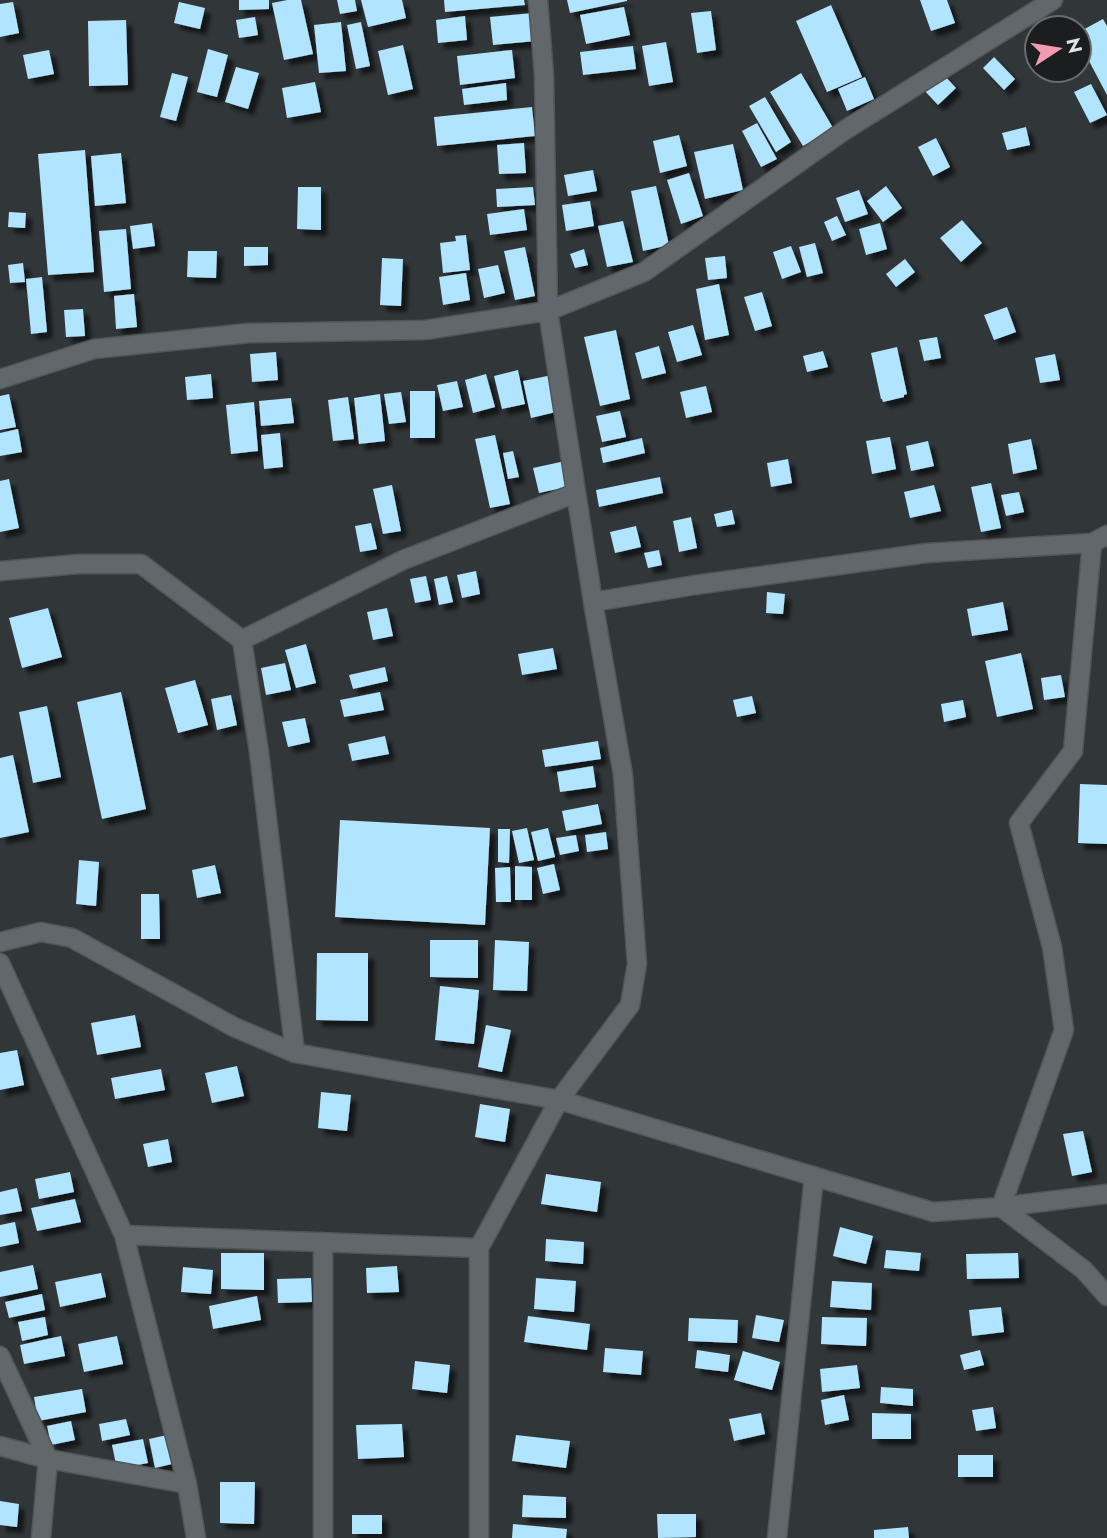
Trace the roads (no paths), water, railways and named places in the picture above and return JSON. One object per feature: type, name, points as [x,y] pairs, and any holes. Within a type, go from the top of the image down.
[{"type":"street","points":[[479,1538],[479,1248],[559,1100],[630,1005],[637,964],[623,775],[548,311],[544,75],[538,0]]},
{"type":"street","points":[[0,379],[94,349],[249,333],[425,330],[548,311],[644,272],[845,130],[1053,0]]},
{"type":"street","points":[[242,640],[403,560],[576,494]]},
{"type":"street","points":[[593,602],[927,552],[1099,539],[1073,751],[1019,822],[1052,947],[1064,1030],[1001,1207]]},
{"type":"street","points":[[0,571],[78,564],[141,564],[242,640],[261,766],[295,1053]]},
{"type":"street","points":[[0,942],[41,932],[72,939],[234,1027],[295,1053],[559,1100],[933,1212],[1107,1194]]},
{"type":"street","points":[[0,963],[124,1234],[187,1484],[196,1538]]},
{"type":"street","points":[[777,1538],[814,1176]]},
{"type":"street","points":[[1001,1207],[1084,1270],[1107,1296]]},
{"type":"street","points":[[124,1234],[479,1248]]},
{"type":"street","points":[[323,1242],[323,1538]]},
{"type":"street","points":[[0,1357],[48,1459],[41,1538]]},
{"type":"street","points":[[0,1446],[48,1459],[187,1484]]}]
